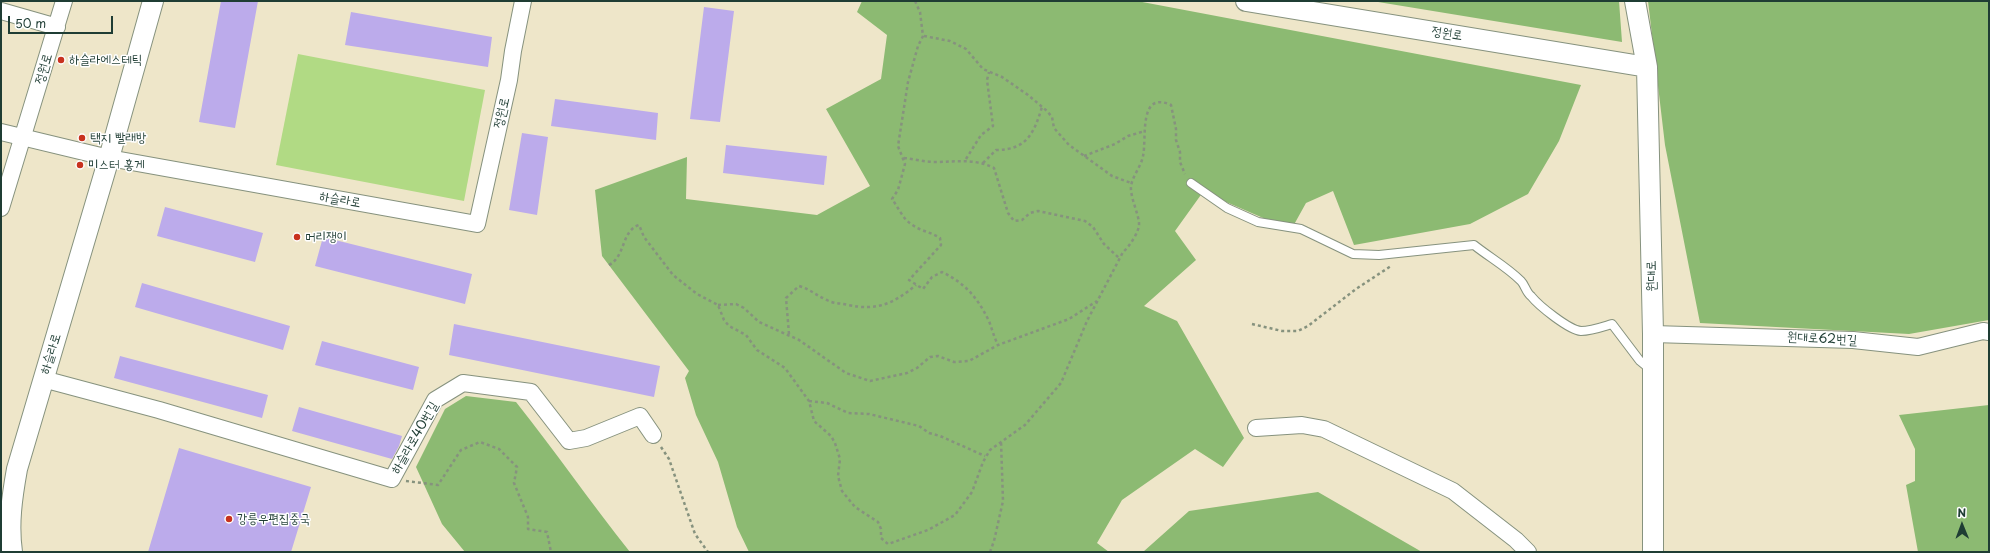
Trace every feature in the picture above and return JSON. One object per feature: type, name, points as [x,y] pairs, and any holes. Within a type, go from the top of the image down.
[{"type":"street","name":"정원로","points":[[24,138],[64,1]]},
{"type":"street","name":"하슬라로","points":[[12,552],[10,533],[11,502],[17,469],[109,158],[153,1]]},
{"type":"street","name":"정원로","points":[[477,224],[509,80],[523,1]]},
{"type":"street","name":"정원로","points":[[1246,1],[1647,68]]},
{"type":"street","name":"원대로","points":[[1635,1],[1647,68],[1653,334],[1653,552]]},
{"type":"street","points":[[1,11],[57,27]]},
{"type":"street","name":"하슬라로","points":[[1,132],[109,158],[477,224]]},
{"type":"street","points":[[1,208],[24,138]]},
{"type":"street","name":"원대로62번길","points":[[1653,334],[1853,340],[1918,348],[1983,331],[1989,332]]},
{"type":"street","name":"하슬라로40번길","points":[[43,379],[159,410],[392,479],[435,400],[463,383],[531,392],[569,440],[586,438],[640,416],[653,435]]},
{"type":"street","points":[[1256,428],[1302,425],[1324,429],[1453,491],[1516,540],[1528,552]]},
{"type":"lane","points":[[1191,183],[1227,208],[1258,222],[1300,229],[1353,254],[1379,255],[1415,250],[1474,245],[1505,266],[1523,282],[1529,295],[1543,310],[1573,328],[1580,331],[1612,324],[1640,360],[1653,372]]},
{"type":"path","points":[[915,1],[920,12],[924,36],[918,46],[908,82],[899,138],[900,152],[904,158],[905,164],[900,181],[892,199],[911,224],[934,233],[940,238],[941,245],[909,280],[923,289],[932,277],[942,272],[958,280],[971,292],[977,301],[989,322],[998,345]]},
{"type":"path","points":[[924,36],[959,44],[966,49],[979,65],[988,72],[1002,77],[1042,107],[1052,117],[1054,128],[1069,145],[1112,176],[1131,183]]},
{"type":"path","points":[[966,160],[982,136],[993,126],[987,80],[988,72]]},
{"type":"path","points":[[718,306],[724,320],[729,326],[746,335],[757,350],[785,368],[809,401],[814,421],[831,436],[839,452],[840,459],[838,476],[842,491],[855,507],[878,522],[881,529],[881,538],[888,544],[928,530],[955,515],[972,492],[985,456],[1001,441],[1025,425],[1061,383],[1079,338],[1119,258],[1131,244],[1140,224],[1131,190],[1131,183],[1138,171],[1143,157],[1145,121],[1151,105],[1159,102],[1171,105],[1176,129],[1176,140],[1180,152],[1180,162],[1182,169],[1191,183]]},
{"type":"path","points":[[983,163],[996,150],[1007,150],[1024,143],[1029,138],[1042,107]]},
{"type":"path","points":[[1084,156],[1145,130]]},
{"type":"path","points":[[904,158],[935,162],[966,160],[983,163],[994,168],[1008,213],[1014,222],[1022,220],[1030,213],[1038,211],[1085,221],[1093,227],[1104,244],[1119,258]]},
{"type":"path","points":[[609,265],[619,256],[629,232],[633,227],[639,225],[644,237],[667,269],[696,294],[718,306],[736,304],[744,308],[759,322],[789,334],[846,373],[870,381],[907,373],[917,368],[930,357],[938,356],[954,362],[969,361],[998,345],[1069,319],[1099,300]]},
{"type":"path","points":[[1252,324],[1282,331],[1298,331],[1308,326],[1356,288],[1415,250]]},
{"type":"path","points":[[789,334],[786,298],[799,286],[809,289],[834,303],[863,308],[886,305],[905,295],[916,285]]},
{"type":"path","points":[[809,401],[827,403],[848,413],[870,414],[919,426],[929,433],[940,436],[985,456]]},
{"type":"path","points":[[653,435],[669,459],[695,534],[708,552]]},
{"type":"path","points":[[990,552],[994,541],[1002,501],[1000,461],[1001,441]]},
{"type":"path","points":[[392,479],[438,485],[461,450],[480,442],[499,449],[517,467],[514,483],[528,517],[528,529],[547,532],[551,552]]},
{"type":"green space","points":[[862,1],[1137,1],[1581,85],[1559,141],[1528,194],[1470,224],[1354,245],[1333,191],[1306,203],[1291,230],[1203,192],[1175,231],[1196,260],[1144,306],[1177,321],[1244,438],[1223,467],[1195,449],[1122,500],[1097,543],[1109,552],[749,552],[737,527],[718,462],[696,415],[685,378],[689,371],[602,256],[595,190],[687,157],[686,199],[817,215],[870,186],[826,109],[881,79],[887,35],[857,12]]},
{"type":"green space","points":[[1372,1],[1619,1],[1622,42]]},
{"type":"green space","points":[[1648,1],[1989,1],[1989,320],[1909,334],[1700,323],[1665,145]]},
{"type":"green space","points":[[298,54],[485,90],[464,201],[276,165]]},
{"type":"green space","points":[[466,396],[516,402],[630,552],[465,552],[442,524],[416,467],[445,409]]},
{"type":"green space","points":[[1989,405],[1989,552],[1918,552],[1906,485],[1915,481],[1915,449],[1899,415]]},
{"type":"green space","points":[[1318,492],[1422,552],[1143,552],[1189,511]]},
{"type":"building","points":[[221,1],[258,1],[235,128],[199,122]]},
{"type":"building","points":[[704,7],[734,11],[720,122],[690,119]]},
{"type":"building","points":[[351,12],[492,37],[488,67],[345,45]]},
{"type":"building","points":[[555,99],[658,113],[656,140],[551,126]]},
{"type":"building","points":[[522,133],[548,137],[537,215],[509,210]]},
{"type":"building","points":[[726,145],[827,156],[824,185],[723,173]]},
{"type":"building","points":[[165,207],[263,233],[255,262],[157,236]]},
{"type":"building","points":[[323,237],[472,274],[465,304],[315,266]]},
{"type":"building","points":[[142,283],[290,326],[283,350],[135,307]]},
{"type":"building","points":[[454,324],[660,366],[654,397],[449,355]]},
{"type":"building","points":[[322,341],[419,367],[413,390],[315,365]]},
{"type":"building","points":[[120,356],[268,395],[262,418],[114,378]]},
{"type":"building","points":[[299,407],[402,436],[399,446],[392,459],[292,431]]},
{"type":"building","name":"강릉우편집중국","points":[[179,448],[311,487],[291,552],[148,552]]},
{"type":"place","name":"하슬라에스테틱","points":[[61,60]]},
{"type":"place","name":"택지 빨래방","points":[[82,138]]},
{"type":"place","name":"미스터 홍게","points":[[80,165]]},
{"type":"place","name":"머리쟁이","points":[[297,237]]},
{"type":"place","name":"강릉우편집중국","points":[[229,519]]}]
